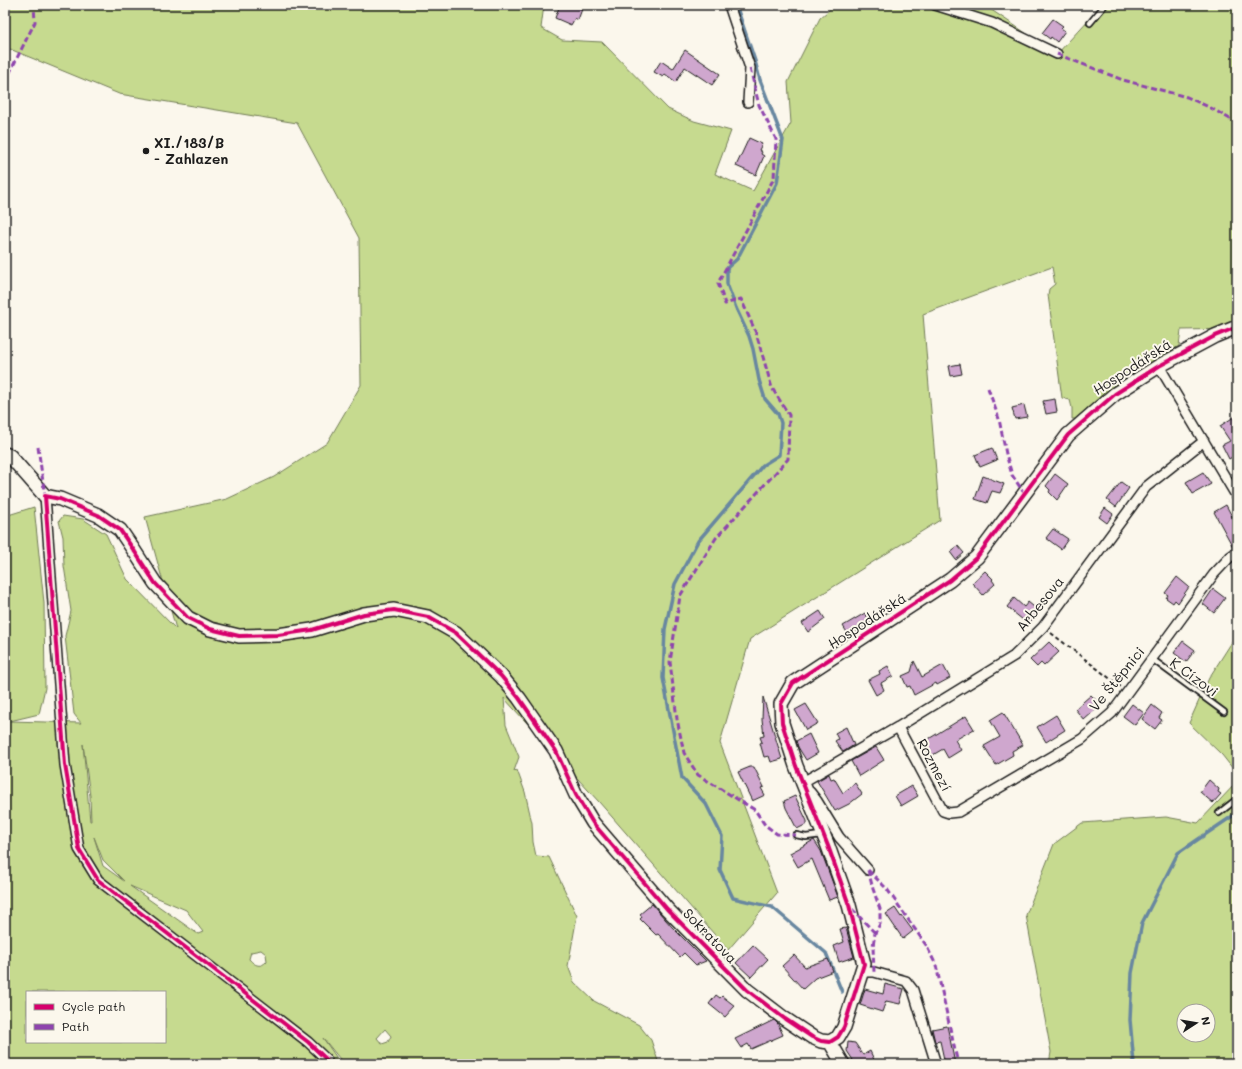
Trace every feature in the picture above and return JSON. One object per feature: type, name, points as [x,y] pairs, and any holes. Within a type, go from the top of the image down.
[{"type":"street","points":[[729,5],[750,68],[748,102]]},
{"type":"street","points":[[935,5],[992,23],[1057,54]]},
{"type":"street","name":"Hospodářská","points":[[830,1042],[838,1037],[844,1027],[864,964],[849,905],[782,723],[781,704],[793,683],[950,580],[977,557],[1068,435],[1115,394],[1159,366],[1214,336],[1237,327]]},
{"type":"street","points":[[1159,366],[1237,497]]},
{"type":"street","name":"Arbesova","points":[[804,785],[1014,656],[1043,627],[1146,488],[1204,441]]},
{"type":"street","points":[[5,454],[10,456],[45,496],[65,765],[79,849],[98,880],[308,1042],[326,1059],[328,1064]]},
{"type":"street","name":"Sokratova","points":[[45,496],[60,499],[98,515],[120,530],[154,583],[188,618],[210,629],[239,636],[278,635],[312,630],[364,614],[394,610],[428,617],[456,633],[501,676],[519,698],[556,751],[576,795],[593,823],[667,909],[746,990],[812,1037],[821,1041],[830,1042]]},
{"type":"street","name":"Ve Štěpnici","points":[[949,813],[958,812],[1082,739],[1112,713],[1214,574],[1230,557],[1237,552]]},
{"type":"street","name":"Rozmezí","points":[[898,727],[943,811],[949,813]]},
{"type":"street","points":[[804,785],[817,801],[839,837],[868,870]]},
{"type":"street","points":[[862,972],[874,972],[906,981],[913,990],[936,1064]]},
{"type":"street","points":[[830,1042],[843,1064]]},
{"type":"lane","points":[[1090,23],[1105,5]]},
{"type":"lane","name":"K Cízovi","points":[[1152,659],[1224,712]]},
{"type":"lane","points":[[1219,813],[1237,799]]},
{"type":"lane","points":[[796,835],[806,837],[824,835]]},
{"type":"path","points":[[1043,627],[1128,692]]},
{"type":"green space","points":[[5,5],[544,5],[541,28],[562,40],[602,42],[668,109],[694,121],[731,131],[715,174],[753,191],[791,123],[788,82],[820,18],[835,5],[984,5],[1057,54],[1102,5],[1237,5],[1237,329],[1181,330],[1179,346],[1112,387],[1075,419],[1072,419],[1070,400],[1062,398],[1048,295],[1049,289],[1055,284],[1052,267],[923,314],[940,520],[750,639],[720,743],[777,893],[728,950],[599,802],[504,698],[506,725],[519,757],[514,771],[517,770],[525,792],[532,823],[533,842],[536,856],[549,857],[577,916],[568,966],[574,982],[594,1001],[639,1025],[651,1040],[659,1064],[344,1064],[323,1038],[341,1064],[5,1064],[5,516],[34,507],[44,603],[45,688],[39,714],[10,721],[81,723],[74,714],[65,636],[71,611],[64,566],[63,537],[59,521],[63,516],[83,519],[106,534],[127,579],[176,629],[145,517],[227,499],[274,477],[327,443],[361,385],[359,238],[297,123],[119,94],[5,47]],"holes":[[[83,744],[90,796],[91,821],[90,821]],[[94,837],[103,860],[124,881],[103,866]],[[130,886],[186,910],[203,932],[198,934]],[[261,950],[266,954],[267,961],[262,965],[256,965],[249,959],[251,952]],[[385,1029],[391,1036],[388,1042],[382,1044],[377,1038]]]},
{"type":"green space","points":[[1237,634],[1237,774],[1222,755],[1189,723],[1209,678]]},
{"type":"green space","points":[[1237,782],[1237,1064],[1049,1064],[1051,1052],[1026,915],[1054,844],[1082,823],[1166,817],[1198,823]]},
{"type":"building","points":[[560,5],[572,5],[582,9],[578,20],[575,18],[571,25],[555,18]]},
{"type":"building","points":[[1053,19],[1063,26],[1061,28],[1065,31],[1057,42],[1051,37],[1050,39],[1042,33]]},
{"type":"building","points":[[685,50],[720,74],[712,85],[685,67],[676,82],[665,74],[663,77],[654,72],[661,61],[673,69]]},
{"type":"building","points":[[749,138],[762,144],[759,150],[764,156],[756,175],[736,166]]},
{"type":"building","points":[[960,364],[962,374],[951,376],[949,366]]},
{"type":"building","points":[[1055,399],[1057,412],[1046,414],[1043,401]]},
{"type":"building","points":[[1024,405],[1027,417],[1015,419],[1012,408]]},
{"type":"building","points":[[1237,415],[1237,454],[1229,459],[1222,445],[1230,441],[1220,426]]},
{"type":"building","points":[[992,448],[997,460],[980,467],[975,455]]},
{"type":"building","points":[[1203,472],[1211,484],[1193,494],[1186,482]]},
{"type":"building","points":[[1055,474],[1068,484],[1057,500],[1049,492],[1050,490],[1046,486]]},
{"type":"building","points":[[983,476],[1004,484],[1000,493],[992,491],[987,503],[975,499]]},
{"type":"building","points":[[1121,482],[1129,488],[1116,507],[1107,500]]},
{"type":"building","points":[[1226,505],[1237,526],[1237,546],[1233,547],[1214,512]]},
{"type":"building","points":[[1105,508],[1113,514],[1107,523],[1099,517]]},
{"type":"building","points":[[1053,529],[1068,539],[1061,549],[1046,538]]},
{"type":"building","points":[[958,546],[964,553],[956,560],[950,552]]},
{"type":"building","points":[[985,571],[993,579],[992,580],[995,584],[983,595],[972,583]]},
{"type":"building","points":[[1177,577],[1189,587],[1178,603],[1175,600],[1173,603],[1166,598],[1168,595],[1165,593]]},
{"type":"building","points":[[1213,589],[1225,598],[1214,613],[1203,604]]},
{"type":"building","points":[[1014,598],[1024,607],[1028,602],[1039,611],[1030,622],[1025,618],[1023,620],[1007,607]]},
{"type":"building","points":[[820,611],[825,619],[808,632],[802,623]]},
{"type":"building","points":[[865,613],[870,621],[848,634],[843,626]]},
{"type":"building","points":[[1183,641],[1195,650],[1186,662],[1174,653]]},
{"type":"building","points":[[1049,642],[1059,652],[1044,666],[1041,663],[1037,667],[1030,660]]},
{"type":"building","points":[[914,661],[922,677],[943,665],[950,678],[937,685],[936,683],[914,695],[910,686],[907,687],[902,676],[911,672]]},
{"type":"building","points":[[888,666],[893,676],[881,683],[884,690],[876,695],[868,680],[880,674],[879,671]]},
{"type":"building","points":[[1091,695],[1101,705],[1084,720],[1075,709]]},
{"type":"building","points":[[763,697],[782,759],[771,762],[769,756],[764,757],[760,743],[762,742],[760,737],[764,736],[762,719]]},
{"type":"building","points":[[806,704],[818,723],[806,730],[795,710]]},
{"type":"building","points":[[1132,704],[1144,713],[1135,725],[1123,716]]},
{"type":"building","points":[[1152,705],[1162,713],[1159,718],[1162,720],[1155,729],[1142,719]]},
{"type":"building","points":[[1003,712],[1023,745],[1012,751],[1013,755],[996,765],[984,746],[1000,737],[990,720]]},
{"type":"building","points":[[1056,715],[1065,730],[1046,742],[1037,727]]},
{"type":"building","points":[[966,716],[974,729],[955,740],[961,750],[948,758],[943,749],[931,756],[922,743]]},
{"type":"building","points":[[846,727],[854,745],[843,752],[835,741],[838,739],[835,733]]},
{"type":"building","points":[[809,734],[818,753],[806,760],[796,741]]},
{"type":"building","points":[[876,747],[884,760],[859,776],[851,761]]},
{"type":"building","points":[[754,767],[764,787],[761,788],[765,795],[752,801],[738,772]]},
{"type":"building","points":[[829,774],[831,779],[834,778],[843,793],[855,783],[862,794],[849,804],[835,811],[817,781]]},
{"type":"building","points":[[1209,780],[1219,789],[1218,792],[1221,794],[1213,803],[1200,792]]},
{"type":"building","points":[[912,786],[918,796],[901,806],[895,796]]},
{"type":"building","points":[[795,796],[807,821],[807,824],[797,829],[784,801]]},
{"type":"building","points":[[814,840],[821,851],[838,897],[829,900],[812,859],[798,867],[790,853]]},
{"type":"building","points":[[652,904],[672,927],[706,961],[696,965],[684,953],[680,957],[658,934],[656,935],[640,919],[642,917],[640,914]]},
{"type":"building","points":[[895,908],[913,931],[903,939],[886,914]]},
{"type":"building","points":[[846,928],[854,957],[839,962],[834,946],[844,942],[840,929]]},
{"type":"building","points":[[753,945],[768,959],[751,977],[736,963]]},
{"type":"building","points":[[794,955],[805,967],[828,959],[833,971],[815,978],[803,989],[782,966]]},
{"type":"building","points":[[885,984],[904,989],[900,1004],[886,1001],[882,1012],[860,1005],[865,989],[883,994]]},
{"type":"building","points":[[716,995],[720,998],[722,996],[735,1006],[725,1017],[709,1004]]},
{"type":"building","points":[[774,1020],[778,1024],[783,1035],[751,1049],[748,1044],[741,1048],[735,1039]]},
{"type":"building","points":[[947,1026],[955,1064],[945,1064],[940,1041],[935,1042],[932,1029]]},
{"type":"building","points":[[848,1042],[855,1043],[863,1055],[870,1051],[876,1064],[851,1064],[850,1061],[853,1060],[847,1051]]},
{"type":"waterway","points":[[736,5],[760,80],[783,140],[777,183],[737,259],[727,268],[727,284],[749,336],[765,399],[778,414],[781,423],[779,455],[763,465],[698,541],[675,584],[665,629],[663,678],[682,778],[706,804],[722,836],[720,870],[733,898],[772,907],[826,953],[842,992]]},
{"type":"waterway","points":[[1134,1064],[1130,1020],[1132,973],[1142,923],[1178,853],[1237,813]]},
{"type":"marked path","points":[[5,82],[35,22],[34,5]]},
{"type":"marked path","points":[[1057,54],[1123,80],[1187,97],[1211,108],[1237,123]]},
{"type":"marked path","points":[[750,68],[759,105],[776,139],[774,178],[718,283],[725,304],[741,299],[756,333],[772,388],[789,415],[788,459],[716,538],[680,596],[670,662],[677,719],[684,753],[698,775],[755,810],[765,825],[777,834],[796,835]]},
{"type":"marked path","points":[[988,388],[999,419],[1012,475],[1024,493]]},
{"type":"marked path","points":[[38,447],[45,496]]},
{"type":"marked path","points":[[868,870],[887,889],[926,945],[936,965],[958,1064]]},
{"type":"marked path","points":[[868,870],[880,909],[880,924],[875,933],[873,946],[874,972]]},
{"type":"marked path","points":[[852,909],[875,933]]},
{"type":"cycle path","points":[[830,1042],[838,1037],[844,1027],[864,964],[849,905],[828,846],[796,766],[782,723],[781,704],[793,683],[950,580],[977,557],[1068,435],[1115,394],[1159,366],[1215,336],[1237,327]]},
{"type":"cycle path","points":[[328,1064],[326,1059],[308,1042],[98,880],[79,849],[65,765],[45,496],[60,499],[98,515],[120,530],[155,583],[188,618],[210,629],[239,636],[278,635],[312,630],[364,614],[394,610],[428,617],[456,633],[501,676],[519,698],[556,751],[576,795],[593,823],[667,909],[747,990],[785,1019],[812,1037],[821,1041],[830,1042]]},
{"type":"place","name":"XI./183/B - Zahlazen","points":[[146,151]]}]
